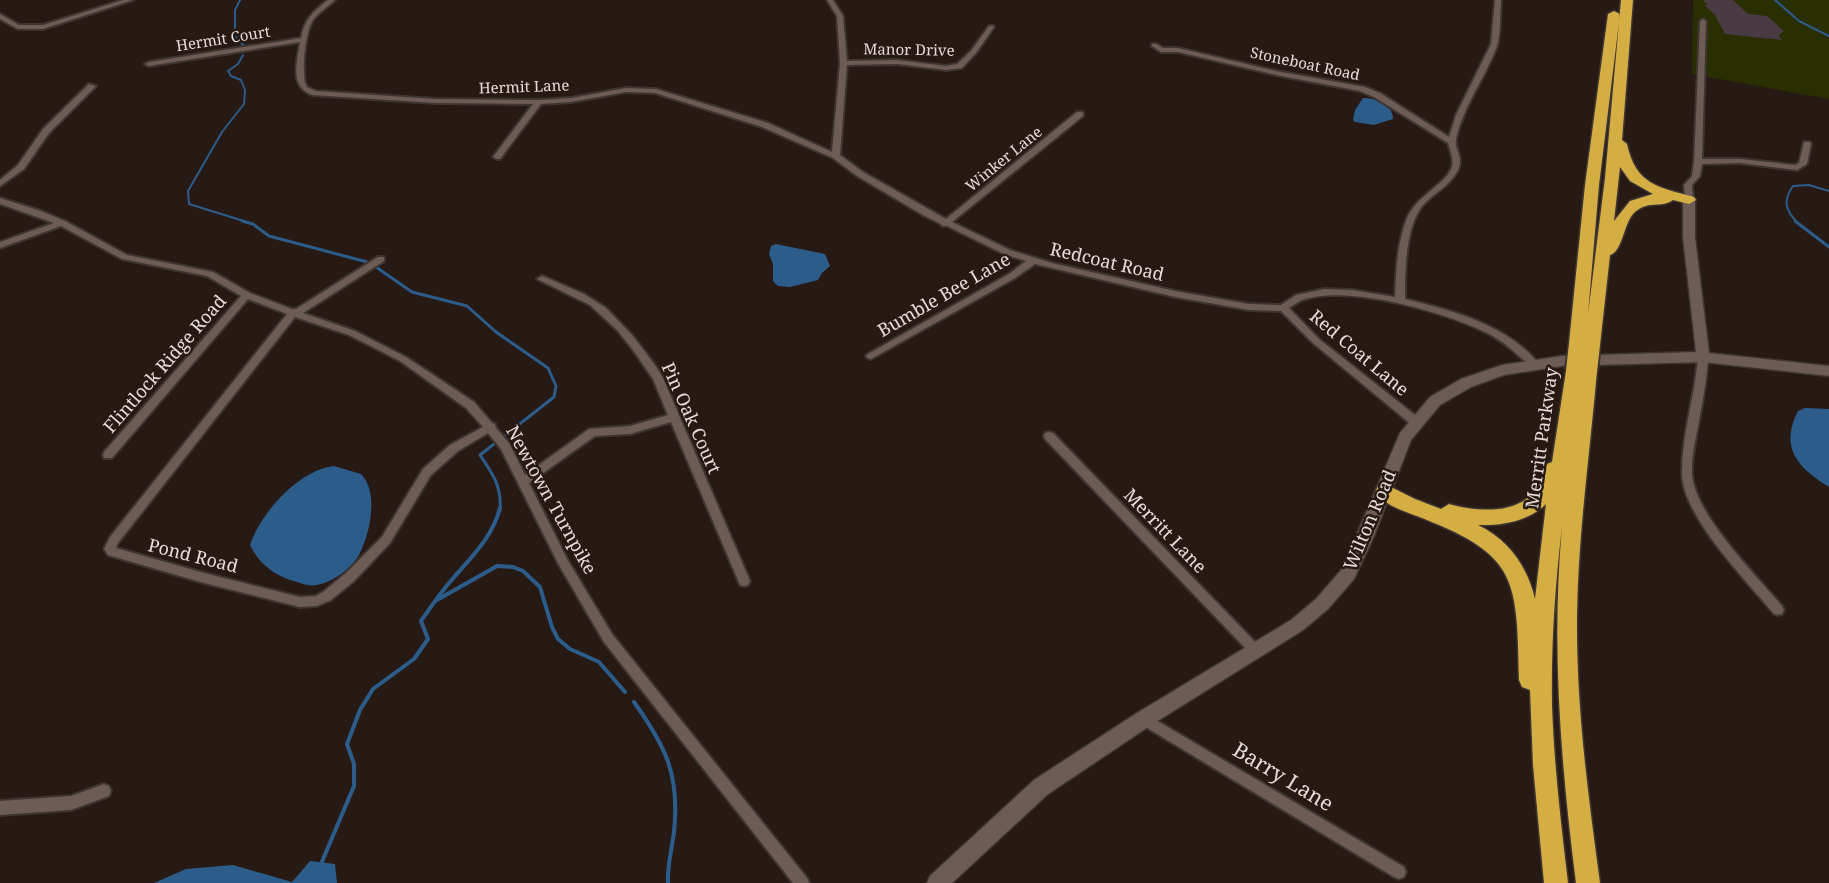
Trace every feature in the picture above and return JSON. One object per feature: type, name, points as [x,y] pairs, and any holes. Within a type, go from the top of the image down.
[{"type":"highway","name":"Merritt Parkway","points":[[1588,883],[1571,749],[1567,692],[1567,615],[1592,185],[1616,0]]},
{"type":"highway","name":"Merritt Parkway","points":[[1556,883],[1543,746],[1542,649],[1550,546],[1568,414],[1599,286],[1612,178],[1627,0]]},
{"type":"highway","points":[[1620,83],[1620,145],[1623,162],[1628,172],[1651,188],[1688,202]]},
{"type":"highway","points":[[1599,286],[1611,246],[1632,205],[1641,199],[1654,197],[1688,202]]},
{"type":"highway","points":[[1385,491],[1404,494],[1452,513],[1474,517],[1519,511],[1537,501],[1546,487],[1554,469],[1568,414]]},
{"type":"highway","points":[[1385,491],[1401,501],[1478,532],[1499,549],[1520,578],[1527,609],[1531,706],[1537,770],[1556,883]]},
{"type":"main road","points":[[1688,202],[1691,261],[1703,357]]},
{"type":"main road","name":"Wilton Road","points":[[937,883],[1041,787],[1144,718],[1298,625],[1322,604],[1348,574],[1385,491],[1405,437],[1435,401],[1466,384],[1502,370],[1534,364],[1610,359],[1703,357],[1829,371]]},
{"type":"street","points":[[0,16],[18,27],[43,27],[130,0]]},
{"type":"street","name":"Hermit Lane","points":[[332,0],[308,21],[302,40],[304,52],[299,78],[304,88],[315,93],[435,101],[539,102],[571,100],[626,90],[656,91],[765,125],[836,156]]},
{"type":"street","points":[[830,0],[840,16],[843,63],[836,156]]},
{"type":"street","points":[[1400,300],[1411,219],[1420,203],[1454,173],[1458,163],[1457,152],[1451,142],[1460,115],[1494,44],[1498,0]]},
{"type":"street","points":[[1688,202],[1695,197],[1696,187],[1692,182],[1698,162],[1703,21]]},
{"type":"street","name":"Manor Drive","points":[[843,63],[897,63],[946,68],[959,66],[974,52],[991,27]]},
{"type":"street","name":"Hermit Court","points":[[149,64],[302,40]]},
{"type":"street","name":"Stoneboat Road","points":[[1178,50],[1276,73],[1362,89],[1377,95],[1451,142]]},
{"type":"street","points":[[0,184],[21,167],[46,131],[92,86]]},
{"type":"street","points":[[497,157],[539,102]]},
{"type":"street","name":"Winker Lane","points":[[945,224],[1080,114]]},
{"type":"street","points":[[1698,162],[1747,161],[1797,168],[1803,164],[1807,144]]},
{"type":"street","name":"Redcoat Road","points":[[836,156],[860,174],[945,224],[1033,261],[1218,303],[1283,308],[1294,298],[1327,293],[1371,295],[1400,300],[1492,331],[1534,364]]},
{"type":"street","name":"Newtown Turnpike","points":[[0,201],[62,223],[124,257],[210,274],[247,295],[352,333],[403,358],[470,405],[496,434],[524,481],[563,562],[608,638],[802,883]]},
{"type":"street","points":[[0,245],[62,223]]},
{"type":"street","points":[[296,313],[381,259]]},
{"type":"street","name":"Bumble Bee Lane","points":[[871,356],[1012,276],[1033,261]]},
{"type":"street","name":"Pin Oak Court","points":[[542,279],[594,304],[620,329],[658,378],[744,581]]},
{"type":"street","name":"Flintlock Ridge Road","points":[[108,455],[247,295]]},
{"type":"street","name":"Red Coat Lane","points":[[1283,308],[1316,341],[1416,422]]},
{"type":"street","name":"Pond Road","points":[[296,313],[148,495],[114,540],[110,549],[112,552],[300,602],[317,601],[327,596],[350,577],[386,540],[427,472],[454,448],[496,434]]},
{"type":"street","points":[[1703,357],[1702,379],[1694,413],[1686,478],[1702,516],[1778,610]]},
{"type":"street","points":[[524,481],[593,432],[630,430],[674,417]]},
{"type":"street","name":"Merritt Lane","points":[[1049,436],[1255,650]]},
{"type":"street","name":"Barry Lane","points":[[1144,718],[1399,872]]},
{"type":"street","points":[[0,808],[71,803],[104,791]]},
{"type":"green space","points":[[1693,0],[1829,0],[1829,99],[1692,74]]},
{"type":"water","points":[[1363,98],[1383,103],[1390,110],[1393,119],[1374,125],[1355,122],[1353,120],[1355,110]]},
{"type":"water","points":[[776,244],[825,254],[830,266],[818,280],[790,287],[778,286],[773,281],[773,264],[769,254],[771,246]]},
{"type":"water","points":[[1805,408],[1829,409],[1829,487],[1808,472],[1795,456],[1791,446],[1790,436],[1793,424],[1798,411]]},
{"type":"water","points":[[334,466],[361,474],[370,491],[371,513],[367,535],[360,553],[348,569],[336,578],[317,585],[303,584],[283,577],[266,567],[253,551],[250,545],[255,532],[272,507],[295,484],[321,469]]},
{"type":"water","points":[[310,861],[335,864],[337,883],[154,883],[186,869],[233,865],[292,882]]},
{"type":"building","points":[[1703,0],[1733,0],[1748,14],[1767,16],[1784,31],[1779,35],[1782,40],[1725,34],[1715,15],[1704,5],[1708,5]]},
{"type":"waterway","points":[[240,0],[235,10],[235,36],[245,47]]},
{"type":"waterway","points":[[1775,0],[1799,21],[1829,36]]},
{"type":"waterway","points":[[243,55],[238,64],[228,71],[231,76],[241,80],[245,90],[244,104],[222,132],[188,191],[189,204],[247,222]]},
{"type":"waterway","points":[[1797,222],[1787,205],[1793,186],[1809,185],[1829,191]]},
{"type":"waterway","points":[[242,221],[253,224],[269,236],[371,263]]},
{"type":"waterway","points":[[1795,221],[1829,247]]},
{"type":"waterway","points":[[376,267],[412,292],[467,306],[496,332],[548,368],[556,386],[554,397],[480,455],[496,481],[500,494],[500,508]]},
{"type":"waterway","points":[[321,864],[354,786],[354,764],[347,744],[360,710],[373,689],[414,659],[428,639],[421,621],[486,539],[500,508]]},
{"type":"waterway","points":[[437,600],[497,566],[513,567],[523,571],[540,587],[558,639],[570,649],[599,662],[625,692]]},
{"type":"waterway","points":[[634,702],[655,733],[668,762],[672,778],[675,812],[668,883]]}]
